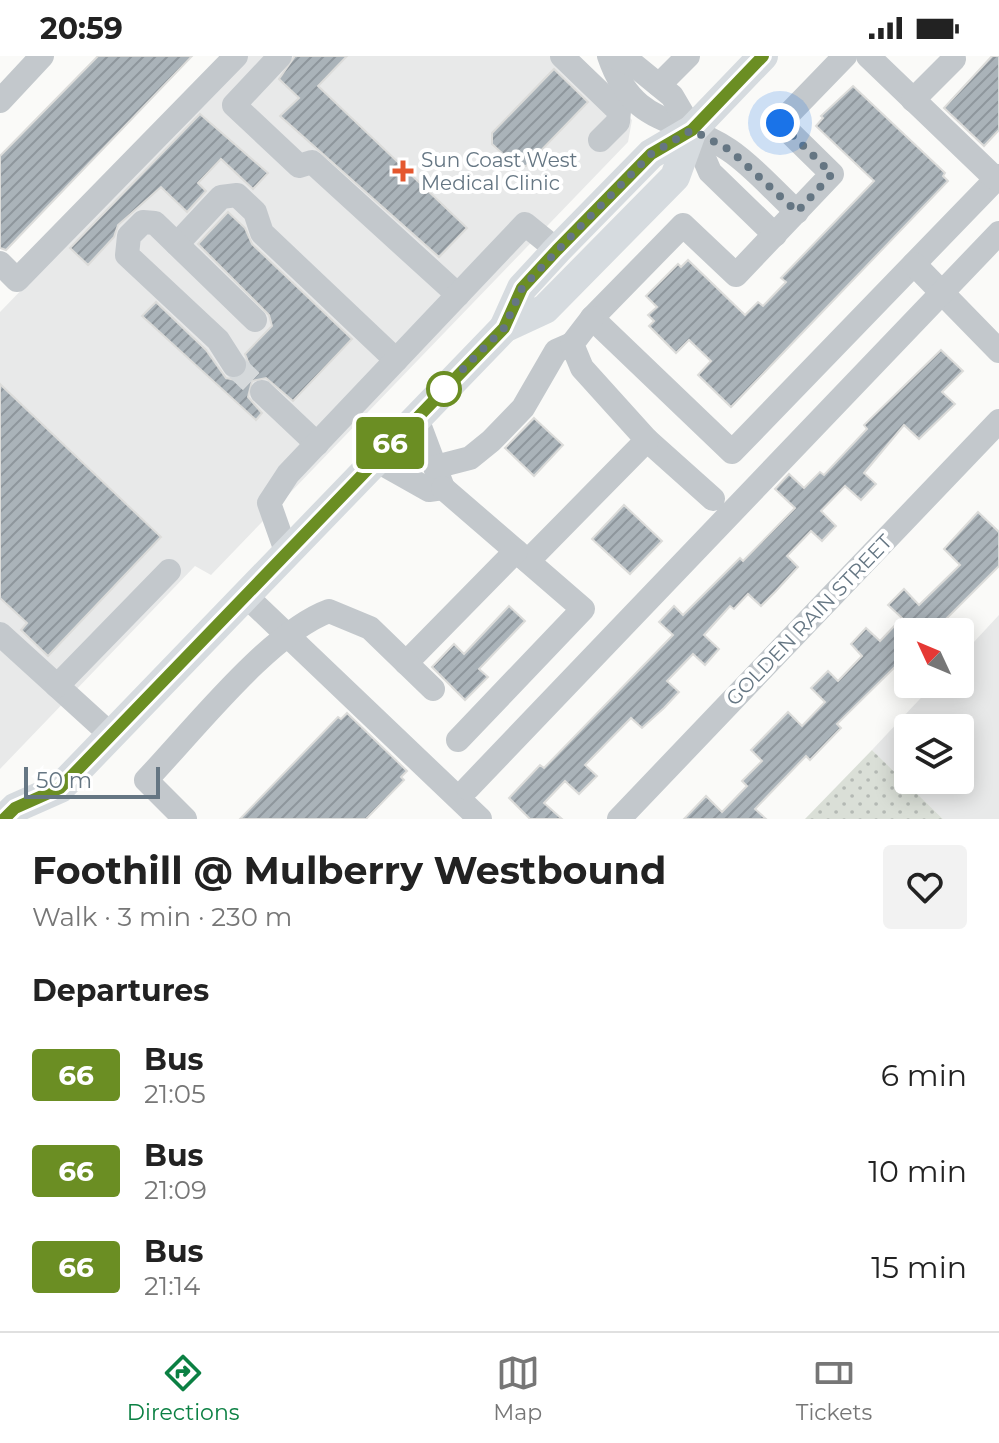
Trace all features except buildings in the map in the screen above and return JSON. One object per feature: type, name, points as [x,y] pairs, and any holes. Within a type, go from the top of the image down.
[{"type":"main road","points":[[504,328],[522,288],[557,250],[651,154],[692,130],[763,56]]},
{"type":"main road","points":[[4,819],[15,808],[60,788],[374,459],[504,328],[545,309],[675,177],[692,130]]},
{"type":"main road","points":[[50,819],[60,788]]},
{"type":"street","points":[[0,101],[42,56]]},
{"type":"street","points":[[0,263],[17,280],[236,56]]},
{"type":"street","points":[[280,56],[234,105],[299,166],[312,162],[458,295]]},
{"type":"street","points":[[562,56],[619,111],[618,122],[600,140]]},
{"type":"street","points":[[610,56],[634,65],[672,96],[692,130],[710,172],[775,235]]},
{"type":"street","points":[[610,56],[618,84],[652,116],[692,130],[730,150],[797,212]]},
{"type":"street","points":[[659,85],[688,56]]},
{"type":"street","points":[[374,459],[429,490],[439,477],[491,441],[523,408],[540,372],[556,351],[572,344],[592,318],[683,225],[736,275],[832,174],[780,123],[845,56]]},
{"type":"street","points":[[592,318],[732,452],[997,178],[868,56]]},
{"type":"street","points":[[913,100],[954,59],[952,56]]},
{"type":"street","points":[[177,244],[221,197],[237,195],[255,212],[262,233],[396,360]]},
{"type":"street","points":[[286,551],[269,503],[288,474],[458,295],[518,216],[557,250]]},
{"type":"street","points":[[234,365],[218,340],[127,255],[129,236],[143,222],[155,223],[255,320]]},
{"type":"street","points":[[468,788],[999,233]]},
{"type":"street","points":[[914,264],[999,351]]},
{"type":"street","points":[[572,344],[582,368],[647,440],[713,499]]},
{"type":"street","points":[[262,392],[317,444]]},
{"type":"street","points":[[416,416],[439,477],[583,609],[458,740]]},
{"type":"street","name":"GOLDEN RAIN STREET","points":[[619,819],[999,421]]},
{"type":"street","points":[[406,663],[647,440]]},
{"type":"street","points":[[57,686],[169,571]]},
{"type":"street","points":[[244,594],[480,819]]},
{"type":"street","points":[[185,819],[146,780],[285,634],[329,611],[370,628],[433,689]]},
{"type":"street","points":[[0,634],[110,734]]},
{"type":"shaded area","points":[[248,56],[570,56],[632,120],[628,142],[211,575],[195,566],[0,769],[0,312]]},
{"type":"shaded area","points":[[999,615],[999,819],[943,819],[917,794],[974,794],[974,714],[906,714],[921,698],[974,698],[974,642]]},
{"type":"shaded area","points":[[894,727],[894,771],[872,750]]},
{"type":"shaded area","points":[[872,750],[894,771],[894,794],[917,794],[943,819],[805,819]]},
{"type":"tunnel","points":[[234,365],[262,392]]},
{"type":"bus line","name":"66","points":[[4,819],[15,808],[60,788],[504,328],[522,288],[576,231],[651,154],[692,130],[763,56]]},
{"type":"place","name":"Sun Coast West Medical Clinic","points":[[403,171]]},
{"type":"route","points":[[444,389],[438,394],[504,328],[522,288],[576,231],[651,154],[692,130],[730,150],[797,212],[832,174],[780,123]]}]
